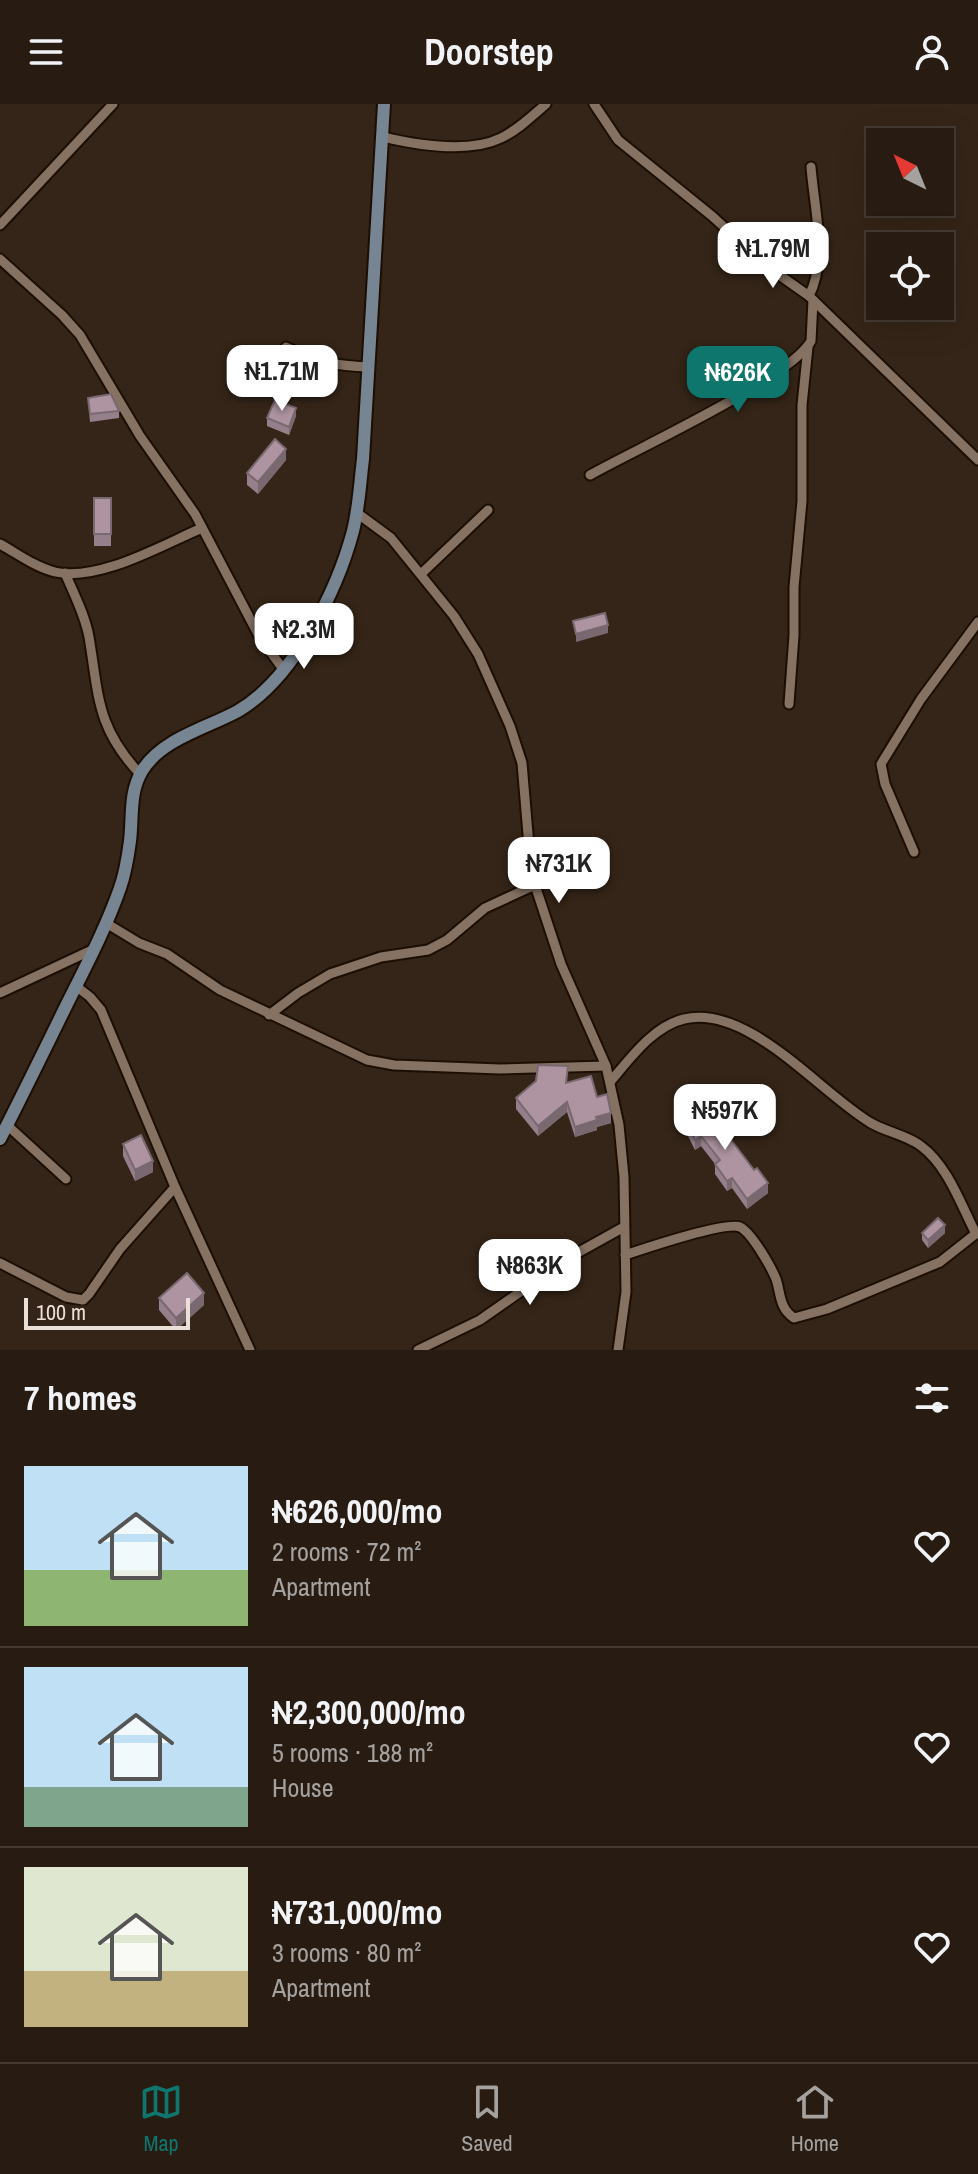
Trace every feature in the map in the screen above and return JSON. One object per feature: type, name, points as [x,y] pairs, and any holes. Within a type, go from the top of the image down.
[{"type":"main road","points":[[0,1139],[94,949],[121,885],[130,840],[134,786],[140,774],[149,759],[162,750],[240,710],[257,696],[283,669],[318,617],[340,571],[357,513],[384,104]]},
{"type":"street","points":[[0,225],[113,104]]},
{"type":"street","points":[[383,137],[434,147],[482,144],[503,137],[546,104]]},
{"type":"street","points":[[594,104],[618,140],[712,216],[768,267],[811,298],[978,460]]},
{"type":"street","points":[[789,704],[794,587],[802,501],[802,405],[818,252],[811,167]]},
{"type":"street","points":[[0,259],[80,335],[140,436],[202,528],[259,636],[283,669]]},
{"type":"street","points":[[286,347],[334,366],[369,367]]},
{"type":"street","points":[[590,475],[756,384],[808,347]]},
{"type":"street","points":[[421,574],[488,510]]},
{"type":"street","points":[[357,513],[391,538],[454,616],[478,654],[510,726],[522,763],[535,885],[561,964],[606,1066],[619,1125],[624,1177],[626,1292],[618,1350]]},
{"type":"street","points":[[0,544],[37,566],[65,573],[82,573],[126,562],[202,528]]},
{"type":"street","points":[[65,573],[85,623],[98,700],[105,722],[123,755],[140,774]]},
{"type":"street","points":[[914,852],[885,784],[881,764],[921,699],[978,622]]},
{"type":"street","points":[[530,858],[594,844]]},
{"type":"street","points":[[269,1015],[330,974],[381,957],[428,950],[447,940],[485,908],[535,885]]},
{"type":"street","points":[[106,923],[139,943],[167,954],[220,990],[367,1060],[394,1065],[500,1069],[606,1066]]},
{"type":"street","points":[[0,993],[94,949]]},
{"type":"street","points":[[76,986],[101,1010],[175,1187],[250,1350]]},
{"type":"street","points":[[610,1082],[656,1034],[683,1019],[716,1019],[762,1039],[871,1124],[921,1145],[951,1184],[977,1233],[940,1262],[827,1309],[794,1318],[782,1305],[776,1280],[765,1259],[748,1233],[739,1226],[729,1226],[625,1255]]},
{"type":"street","points":[[7,1125],[66,1179]]},
{"type":"street","points":[[0,1263],[66,1297],[83,1300],[120,1249],[175,1187]]},
{"type":"street","points":[[418,1350],[480,1320],[570,1257],[624,1227]]},
{"type":"building","points":[[111,394],[119,411],[90,414],[88,398]]},
{"type":"building","points":[[275,400],[296,408],[289,427],[267,418]]},
{"type":"building","points":[[275,439],[286,449],[258,482],[247,473]]},
{"type":"building","points":[[94,498],[111,498],[111,534],[94,534]]},
{"type":"building","points":[[605,613],[608,625],[576,634],[573,621]]},
{"type":"building","points":[[538,1065],[568,1066],[566,1083],[591,1076],[597,1097],[607,1094],[611,1113],[575,1127],[567,1102],[538,1126],[516,1098],[536,1081]]},
{"type":"building","points":[[709,1104],[722,1128],[768,1183],[747,1199],[732,1178],[727,1181],[715,1164],[720,1160],[701,1136],[695,1140],[684,1118]]},
{"type":"building","points":[[141,1135],[153,1161],[135,1170],[123,1144]]},
{"type":"building","points":[[938,1218],[945,1225],[928,1240],[922,1233]]},
{"type":"building","points":[[187,1273],[204,1293],[176,1318],[159,1298]]}]
